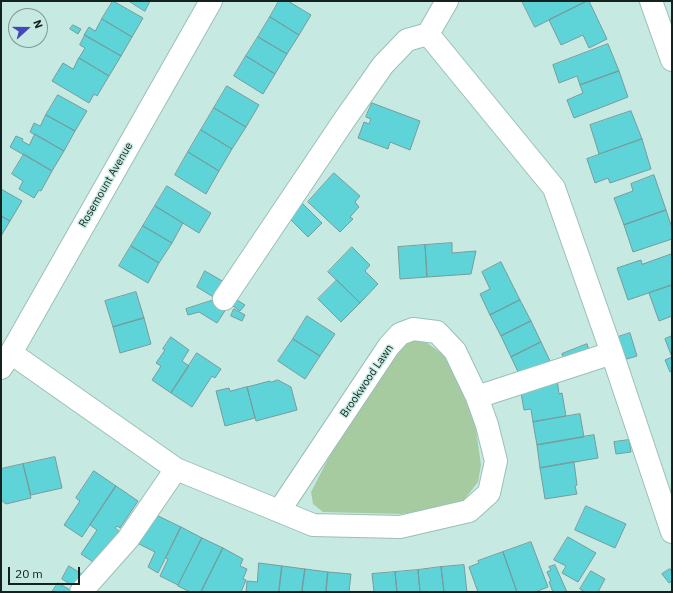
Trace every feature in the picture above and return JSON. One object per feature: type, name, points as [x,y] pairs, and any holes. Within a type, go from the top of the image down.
[{"type":"street","name":"Rosemount Avenue","points":[[6,360],[211,1]]},
{"type":"street","points":[[224,299],[382,65],[407,40],[428,34],[447,1]]},
{"type":"street","points":[[651,1],[672,60]]},
{"type":"street","points":[[428,34],[554,188],[612,353],[672,532]]},
{"type":"street","name":"Brookwood Lawn","points":[[6,360],[176,469],[313,525],[400,527],[468,511],[489,493],[496,461],[477,397],[455,351],[437,332],[413,329],[400,334],[389,346],[279,511]]},
{"type":"street","points":[[477,397],[612,353]]},
{"type":"street","points":[[81,592],[128,539],[176,469]]},
{"type":"green space","points":[[422,339],[453,362],[472,401],[481,465],[478,482],[464,500],[440,509],[401,514],[323,512],[313,504],[311,492],[339,438],[401,343]]},
{"type":"building","points":[[113,1],[143,18],[132,37],[102,19]]},
{"type":"building","points":[[129,1],[150,1],[145,11]]},
{"type":"building","points":[[279,1],[288,1],[311,15],[299,35],[270,17]]},
{"type":"building","points":[[522,1],[587,1],[535,27]]},
{"type":"building","points":[[589,1],[607,39],[589,48],[583,35],[561,45],[549,20]]},
{"type":"building","points":[[270,17],[299,35],[287,54],[258,37]]},
{"type":"building","points":[[102,19],[132,37],[121,56],[84,35],[89,27],[95,31]]},
{"type":"building","points":[[73,25],[81,29],[78,34],[70,29]]},
{"type":"building","points":[[85,35],[121,56],[109,76],[79,58],[85,48],[80,45]]},
{"type":"building","points":[[258,37],[287,54],[275,74],[246,56]]},
{"type":"building","points":[[608,44],[619,71],[580,85],[577,76],[559,83],[553,65]]},
{"type":"building","points":[[246,56],[275,74],[263,94],[234,76]]},
{"type":"building","points":[[79,58],[109,76],[97,96],[94,94],[89,103],[52,81],[63,63],[73,69]]},
{"type":"building","points":[[619,71],[628,97],[574,118],[567,100],[583,93],[580,85]]},
{"type":"building","points":[[227,86],[259,105],[246,127],[214,108]]},
{"type":"building","points":[[58,95],[87,111],[75,131],[46,115]]},
{"type":"building","points":[[372,103],[420,121],[410,150],[390,142],[388,149],[358,138],[364,122],[369,124],[371,119],[366,117]]},
{"type":"building","points":[[214,108],[246,127],[232,149],[201,130]]},
{"type":"building","points":[[631,111],[642,139],[599,154],[590,125]]},
{"type":"building","points":[[46,115],[75,131],[64,151],[30,132],[34,123],[40,126]]},
{"type":"building","points":[[201,130],[232,149],[219,171],[188,152]]},
{"type":"building","points":[[35,134],[64,151],[52,171],[10,147],[16,136],[23,139],[22,141],[29,145]]},
{"type":"building","points":[[642,139],[651,169],[610,183],[608,178],[595,183],[587,159]]},
{"type":"building","points":[[188,152],[219,171],[206,194],[175,175]]},
{"type":"building","points":[[24,154],[52,171],[41,191],[39,190],[34,198],[19,189],[23,181],[12,174]]},
{"type":"building","points":[[334,173],[360,196],[355,202],[359,207],[350,217],[353,219],[340,232],[308,202]]},
{"type":"building","points":[[654,175],[666,210],[624,225],[614,198],[633,191],[631,184]]},
{"type":"building","points":[[167,186],[211,213],[199,233],[155,206]]},
{"type":"building","points":[[1,189],[22,201],[10,221],[1,216]]},
{"type":"building","points":[[301,202],[322,223],[308,237],[287,216]]},
{"type":"building","points":[[155,206],[183,223],[172,243],[143,226]]},
{"type":"building","points":[[666,210],[672,228],[672,239],[633,252],[624,225]]},
{"type":"building","points":[[1,216],[10,221],[1,236]]},
{"type":"building","points":[[143,226],[172,243],[159,263],[131,246]]},
{"type":"building","points":[[452,243],[452,253],[476,251],[471,274],[427,277],[425,245]]},
{"type":"building","points":[[425,245],[427,277],[400,279],[398,247]]},
{"type":"building","points":[[131,246],[159,263],[148,283],[119,266]]},
{"type":"building","points":[[352,247],[370,265],[365,271],[378,284],[360,303],[328,272]]},
{"type":"building","points":[[672,254],[672,285],[628,300],[617,268],[641,260],[642,264]]},
{"type":"building","points":[[501,262],[520,300],[490,315],[480,294],[490,289],[482,272]]},
{"type":"building","points":[[205,271],[224,282],[215,298],[197,287]]},
{"type":"building","points":[[337,280],[360,303],[341,322],[318,299]]},
{"type":"building","points":[[672,285],[672,316],[659,321],[649,293]]},
{"type":"building","points":[[136,292],[144,318],[113,327],[105,301]]},
{"type":"building","points":[[234,298],[245,305],[240,311],[230,304]]},
{"type":"building","points":[[217,299],[228,306],[217,323],[199,312],[188,315],[186,309]]},
{"type":"building","points":[[520,300],[531,321],[501,336],[490,315]]},
{"type":"building","points":[[234,309],[245,315],[242,321],[231,316]]},
{"type":"building","points":[[307,316],[335,334],[320,356],[293,339]]},
{"type":"building","points":[[144,318],[151,344],[120,353],[113,327]]},
{"type":"building","points":[[531,321],[541,342],[511,357],[501,336]]},
{"type":"building","points":[[630,333],[637,356],[620,361],[612,339]]},
{"type":"building","points":[[672,336],[672,357],[665,339]]},
{"type":"building","points":[[171,337],[189,350],[182,361],[189,366],[171,393],[152,380],[161,366],[156,363],[165,350],[163,349]]},
{"type":"building","points":[[293,339],[320,356],[305,379],[278,361]]},
{"type":"building","points":[[541,342],[551,363],[521,378],[511,357]]},
{"type":"building","points":[[587,344],[591,356],[567,365],[562,354]]},
{"type":"building","points":[[197,353],[221,369],[215,378],[212,376],[192,407],[171,393]]},
{"type":"building","points":[[672,357],[672,371],[670,372],[665,360]]},
{"type":"building","points":[[557,378],[559,394],[562,393],[566,416],[533,422],[531,409],[524,410],[521,393]]},
{"type":"building","points":[[278,380],[291,387],[297,410],[256,421],[247,387]]},
{"type":"building","points":[[247,387],[255,418],[225,426],[216,391],[229,388],[230,391]]},
{"type":"building","points":[[580,414],[584,437],[537,445],[533,422]]},
{"type":"building","points":[[594,435],[598,458],[540,468],[537,445]]},
{"type":"building","points":[[629,440],[631,452],[616,454],[614,442]]},
{"type":"building","points":[[55,457],[62,488],[31,495],[23,464]]},
{"type":"building","points":[[574,462],[577,485],[575,486],[577,494],[545,499],[540,468]]},
{"type":"building","points":[[23,464],[31,498],[6,504],[1,500],[1,469]]},
{"type":"building","points":[[94,471],[116,486],[82,537],[64,525],[80,501],[76,498]]},
{"type":"building","points":[[116,486],[138,501],[120,528],[117,526],[115,528],[120,532],[98,565],[81,554],[97,530],[90,525]]},
{"type":"building","points":[[586,506],[626,524],[615,548],[575,530]]},
{"type":"building","points":[[152,513],[181,527],[158,573],[148,567],[155,552],[137,543]]},
{"type":"building","points":[[181,527],[202,538],[178,585],[160,576],[168,559],[166,558]]},
{"type":"building","points":[[568,537],[596,553],[578,582],[562,573],[566,566],[554,560]]},
{"type":"building","points":[[202,538],[223,548],[201,592],[190,592],[178,586]]},
{"type":"building","points":[[531,542],[548,587],[535,592],[517,592],[503,552]]},
{"type":"building","points":[[223,548],[243,559],[240,566],[247,569],[243,579],[246,580],[241,592],[201,592]]},
{"type":"building","points":[[503,552],[517,592],[478,592],[469,567],[479,563],[478,561]]},
{"type":"building","points":[[259,563],[282,566],[279,592],[246,592],[247,581],[257,582]]},
{"type":"building","points":[[464,565],[467,592],[444,592],[441,567]]},
{"type":"building","points":[[555,565],[567,592],[553,592],[549,582],[551,581],[547,572],[551,570],[549,567]]},
{"type":"building","points":[[69,566],[85,576],[77,589],[62,579]]},
{"type":"building","points":[[282,566],[305,569],[302,592],[279,592]]},
{"type":"building","points":[[441,567],[444,592],[420,592],[418,570]]},
{"type":"building","points":[[305,569],[328,572],[326,592],[302,592]]},
{"type":"building","points":[[670,569],[672,572],[672,581],[669,583],[662,574]]},
{"type":"building","points":[[418,570],[420,592],[397,592],[395,572]]},
{"type":"building","points":[[591,571],[605,579],[598,592],[585,592],[580,589]]},
{"type":"building","points":[[328,572],[351,574],[349,592],[326,592]]},
{"type":"building","points":[[395,572],[397,592],[374,592],[372,574]]},
{"type":"building","points":[[58,583],[72,591],[52,592]]}]
